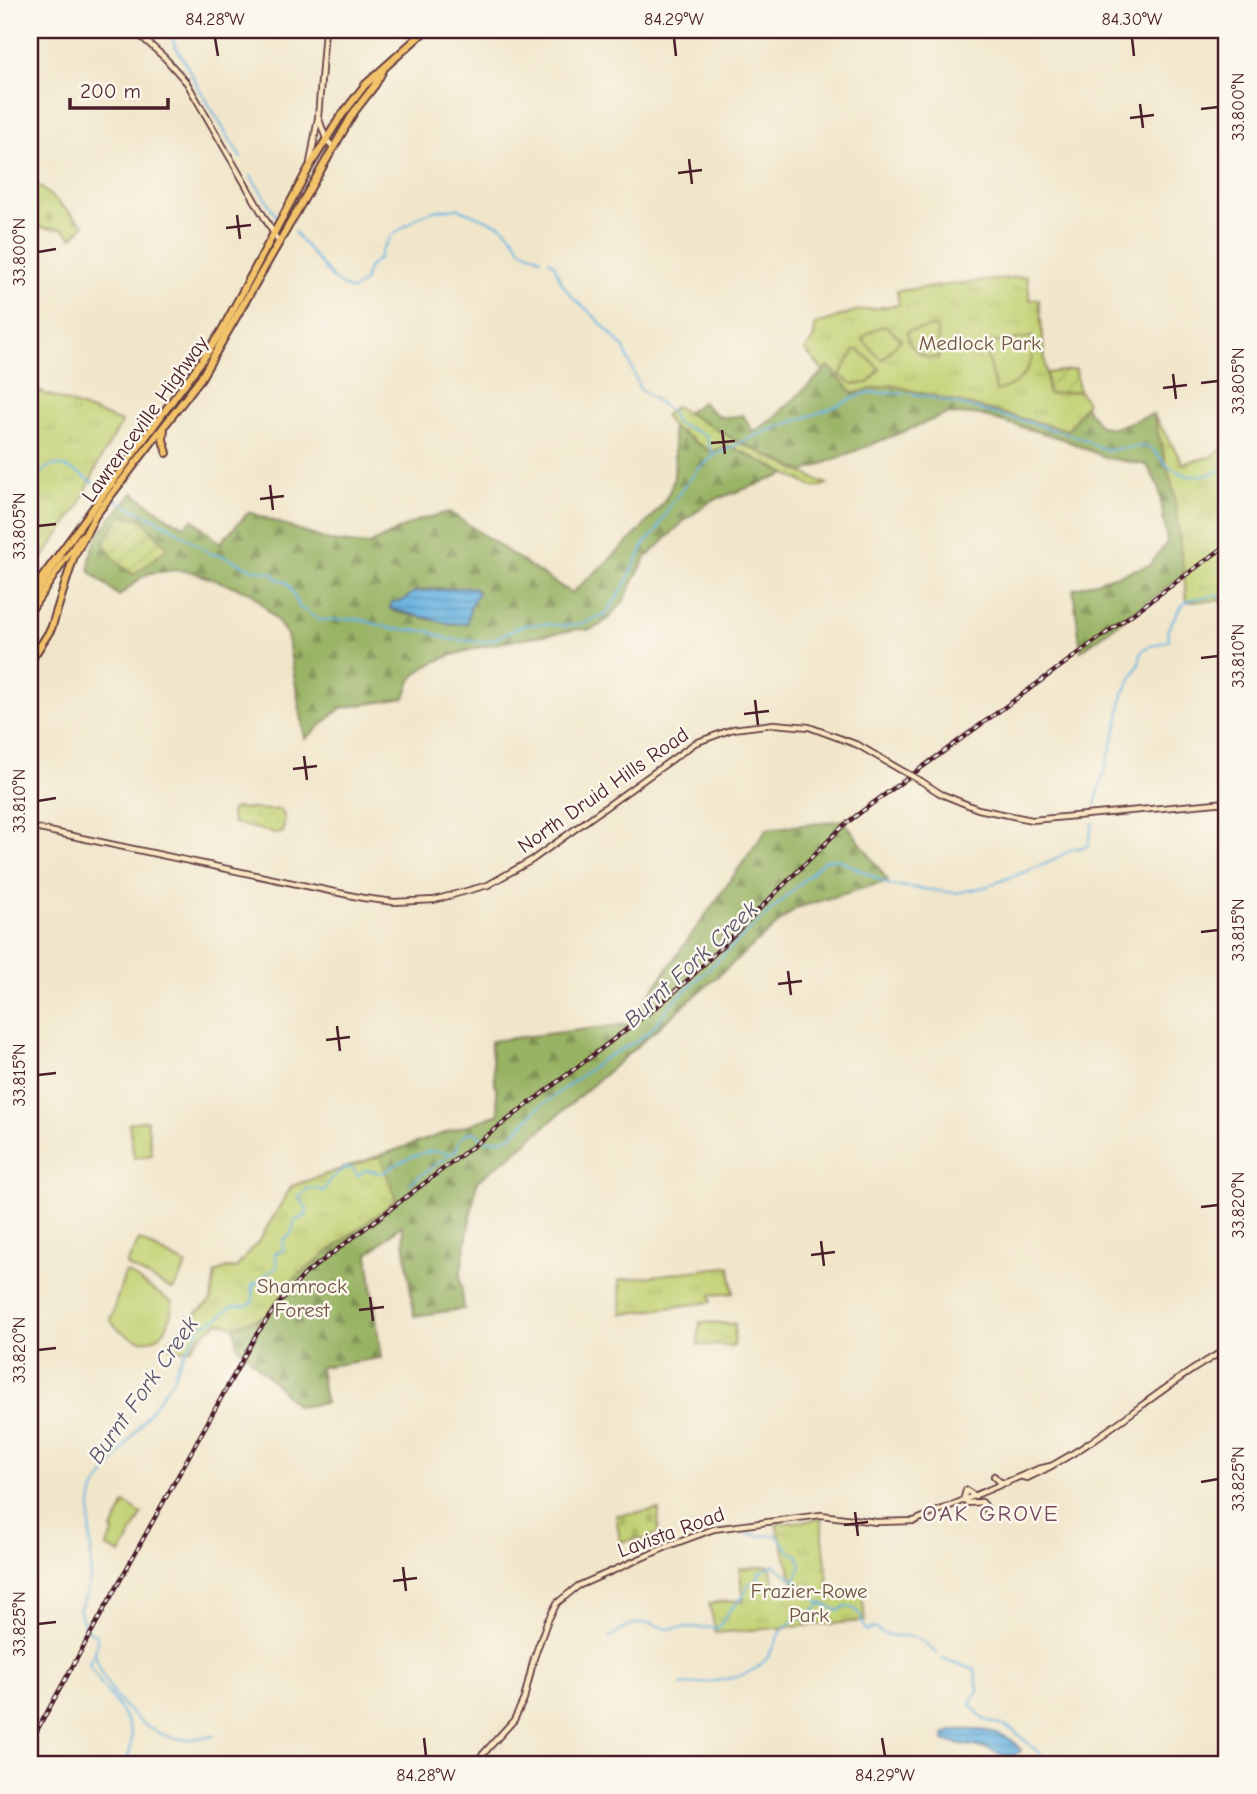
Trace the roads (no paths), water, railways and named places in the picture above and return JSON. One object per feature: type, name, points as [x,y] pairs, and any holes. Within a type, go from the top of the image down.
[{"type":"highway","points":[[276,238],[326,139],[365,85],[426,30]]},
{"type":"highway","points":[[276,238],[383,70]]},
{"type":"highway","name":"Lawrenceville Highway","points":[[113,484],[165,425],[213,359],[276,238]]},
{"type":"highway","name":"Lawrenceville Highway","points":[[68,544],[194,373],[276,238]]},
{"type":"highway","points":[[142,453],[157,447],[167,453],[163,436],[165,425]]},
{"type":"highway","name":"Lawrenceville Highway","points":[[95,516],[102,500]]},
{"type":"highway","points":[[30,662],[51,629],[74,556],[95,516]]},
{"type":"highway","points":[[30,594],[68,544]]},
{"type":"main road","points":[[134,30],[172,64],[187,83],[276,238]]},
{"type":"main road","points":[[308,171],[318,118],[325,30]]},
{"type":"main road","points":[[318,118],[326,139],[333,147]]},
{"type":"main road","name":"Lawrenceville Highway","points":[[30,612],[95,516]]},
{"type":"main road","name":"Lawrenceville Highway","points":[[30,604],[68,544]]},
{"type":"main road","name":"North Druid Hills Road","points":[[30,827],[363,898],[394,902],[434,900],[465,893],[504,878],[695,743],[733,729],[774,723],[809,727],[858,745],[941,794],[978,809],[1032,820],[1227,802]]},
{"type":"main road","name":"Lavista Road","points":[[474,1764],[514,1720],[524,1699],[534,1658],[547,1622],[557,1603],[578,1586],[671,1545],[714,1530],[821,1515],[877,1522],[914,1521],[1023,1476],[1027,1478],[1048,1469],[1093,1442],[1174,1382],[1227,1349]]},
{"type":"main road","points":[[994,1476],[1000,1482],[1008,1483]]},
{"type":"main road","points":[[976,1496],[966,1490],[960,1503],[982,1502],[988,1514]]},
{"type":"water","points":[[469,587],[476,589],[478,593],[465,624],[447,623],[390,609],[392,602],[402,601],[414,592]]},
{"type":"water","points":[[954,1730],[982,1730],[1001,1734],[1009,1738],[1021,1751],[1009,1758],[989,1749],[944,1741],[944,1735]]},
{"type":"waterway","points":[[169,30],[193,78],[241,158]]},
{"type":"waterway","points":[[251,176],[277,217]]},
{"type":"waterway","points":[[394,234],[420,216],[433,211],[457,208],[502,226],[521,249],[541,258]]},
{"type":"waterway","points":[[294,232],[334,280],[350,290],[364,282],[368,268],[379,258],[391,237]]},
{"type":"waterway","points":[[549,260],[573,298],[624,348],[640,389],[671,412],[676,423],[707,436],[714,454]]},
{"type":"waterway","points":[[1227,380],[1224,392],[1227,404]]},
{"type":"waterway","points":[[112,498],[171,527],[211,554],[224,556],[252,569],[273,573],[290,587],[299,607],[319,620],[359,619],[393,629],[429,631],[448,639],[480,642],[490,641],[524,625],[565,626],[584,623],[607,613],[625,585],[645,543],[656,532],[671,504],[697,470],[715,455],[754,436],[866,393],[921,395],[1035,424],[1109,450],[1145,446],[1154,451],[1170,468],[1188,476],[1208,475],[1227,468]]},
{"type":"waterway","points":[[30,482],[47,468],[60,466],[76,472],[103,490]]},
{"type":"waterway","name":"Burnt Fork Creek","points":[[1095,805],[1123,694],[1139,664],[1141,653],[1145,648],[1169,640],[1167,631],[1181,607],[1190,600],[1218,595],[1227,602]]},
{"type":"waterway","name":"Burnt Fork Creek","points":[[125,1764],[131,1748],[131,1735],[121,1710],[89,1663],[97,1639],[96,1635],[85,1628],[79,1609],[90,1582],[90,1520],[94,1490],[173,1379],[178,1364],[202,1325],[217,1319],[232,1306],[247,1306],[253,1302],[254,1285],[277,1268],[275,1253],[283,1251],[283,1241],[291,1234],[295,1221],[306,1216],[307,1209],[299,1197],[307,1189],[324,1191],[330,1179],[347,1167],[353,1169],[358,1176],[365,1170],[383,1173],[406,1159],[424,1153],[433,1151],[450,1154],[457,1150],[462,1137],[467,1133],[475,1132],[485,1141],[503,1139],[514,1134],[537,1109],[603,1059],[650,1031],[674,1001],[825,860],[838,859],[890,885],[956,893],[985,887],[1048,863],[1072,849],[1088,846],[1093,822]]},
{"type":"waterway","points":[[410,1183],[449,1155]]},
{"type":"waterway","name":"Burnt Fork Creek","points":[[252,1292],[251,1287],[255,1283]]},
{"type":"waterway","points":[[187,1315],[197,1332]]},
{"type":"waterway","points":[[734,1531],[761,1536],[777,1535],[789,1551],[798,1556],[801,1566],[795,1579]]},
{"type":"waterway","points":[[609,1638],[630,1625],[648,1623],[668,1629],[718,1628],[748,1585],[759,1578],[759,1573],[773,1565],[797,1582],[809,1595],[813,1595],[818,1602],[839,1611],[845,1606],[856,1610],[867,1631],[874,1628],[886,1634],[919,1639],[937,1654]]},
{"type":"waterway","points":[[681,1685],[728,1679],[750,1672],[767,1658],[786,1626],[822,1603]]},
{"type":"waterway","points":[[95,1652],[99,1667],[115,1695],[139,1720],[167,1736],[186,1739],[214,1736]]},
{"type":"waterway","points":[[942,1658],[975,1670],[978,1690],[970,1704],[983,1719],[1012,1729],[1047,1760],[1058,1764]]},
{"type":"railway","points":[[30,1743],[256,1335],[305,1274],[660,1004],[690,978],[844,825],[1227,545]]},
{"type":"district","name":"OAK GROVE","points":[[991,1513]]},
{"type":"park label","name":"Medlock Park","points":[[980,343]]},
{"type":"park label","name":"Shamrock Forest","points":[[302,1298]]},
{"type":"park label","name":"Frazier-Rowe Park","points":[[809,1603]]}]
